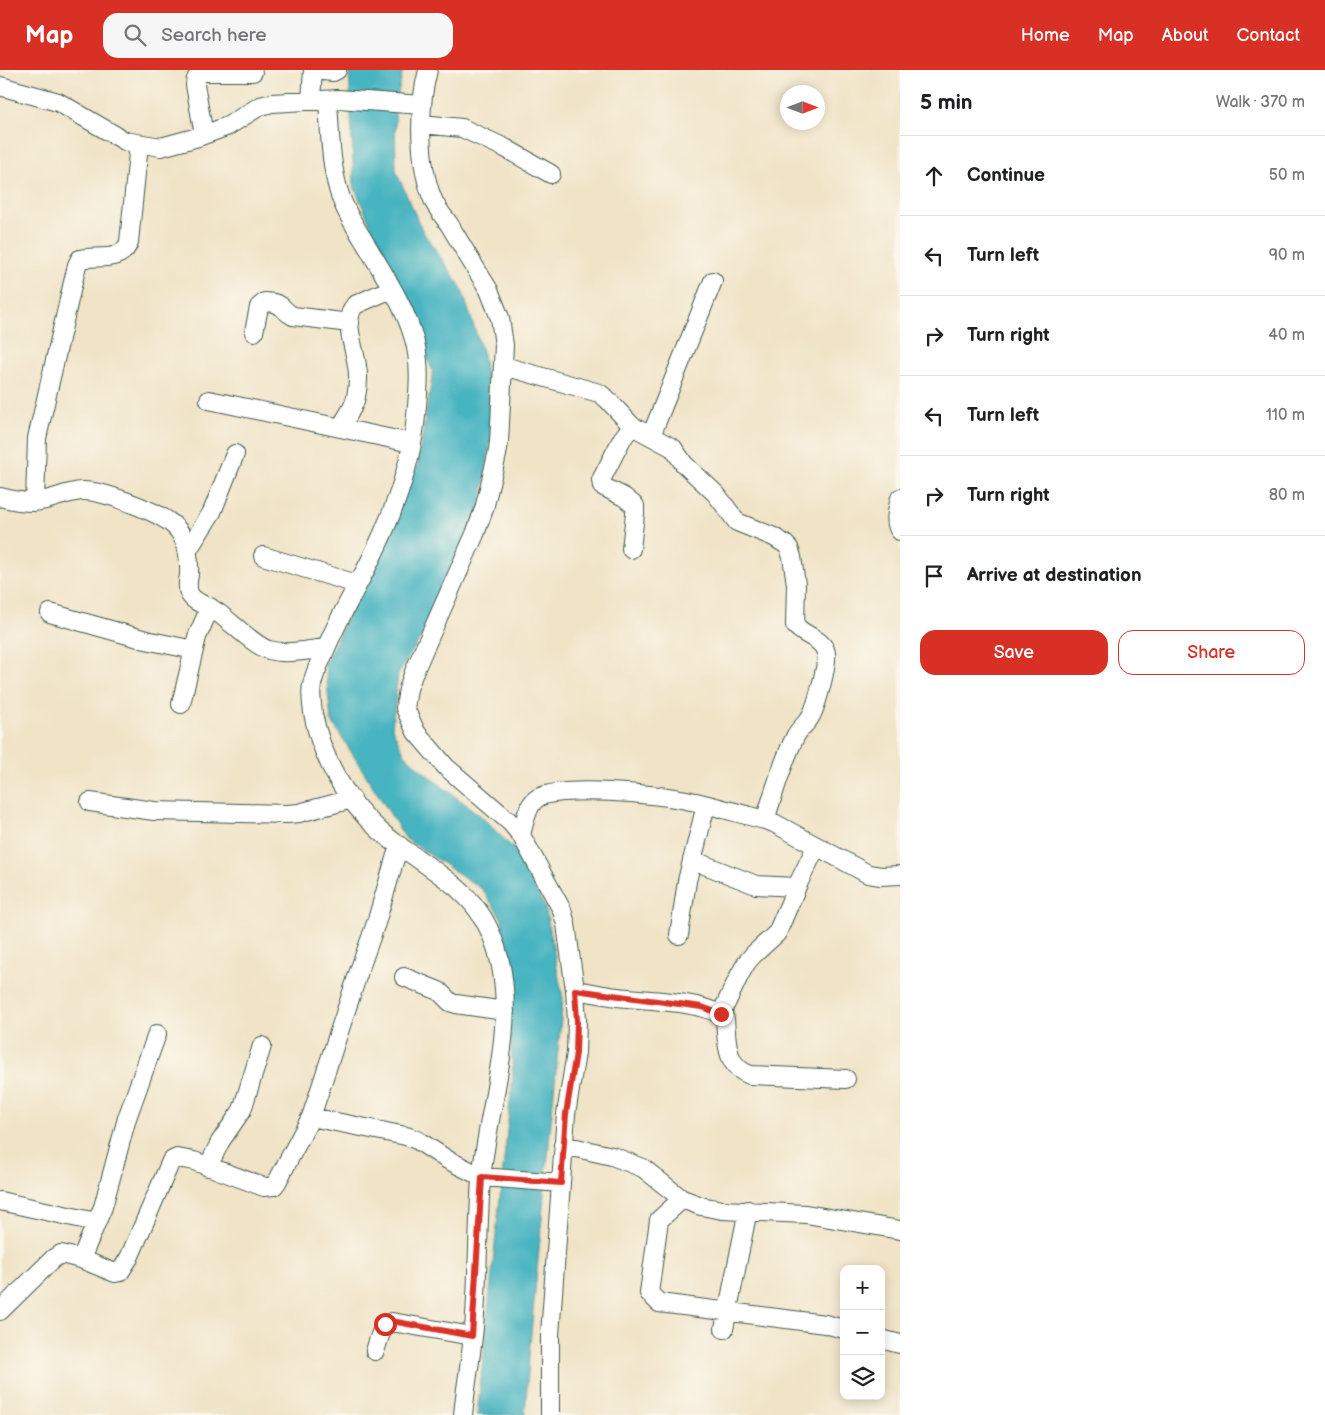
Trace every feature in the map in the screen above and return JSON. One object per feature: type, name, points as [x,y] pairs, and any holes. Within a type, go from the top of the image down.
[{"type":"street","points":[[338,70],[333,72],[314,70],[326,100],[338,190],[345,209],[406,317],[417,351],[418,393],[412,443],[405,473],[385,528],[326,648],[312,685],[311,700],[319,738],[329,761],[352,800],[378,829],[462,891],[484,920],[492,936],[497,953],[503,983],[505,1012],[484,1177],[472,1336],[463,1415]]},
{"type":"street","points":[[428,70],[417,104],[422,124],[422,162],[426,181],[434,203],[489,290],[501,327],[504,345],[504,366],[499,442],[484,509],[475,534],[414,672],[406,694],[405,708],[416,732],[446,768],[502,813],[521,835],[562,910],[566,924],[575,990],[577,1021],[576,1053],[557,1182],[550,1335],[550,1415]]},
{"type":"street","points":[[204,135],[195,85],[195,78],[198,74],[203,72],[253,72]]},
{"type":"street","points":[[0,86],[58,102],[125,141],[161,147],[228,126],[260,106],[272,103],[326,100],[417,104]]},
{"type":"street","points":[[422,124],[462,128],[505,148],[551,174]]},
{"type":"street","points":[[35,502],[37,438],[77,265],[80,259],[112,257],[127,249],[139,144]]},
{"type":"street","points":[[652,436],[713,280]]},
{"type":"street","points":[[340,428],[354,404],[357,388],[358,368],[350,322],[350,310],[355,305],[391,289]]},
{"type":"street","points":[[254,332],[259,307],[261,303],[265,302],[278,303],[294,316],[350,322]]},
{"type":"street","points":[[504,366],[599,393],[632,426],[673,448],[684,464],[716,494],[729,514],[737,522],[774,537],[789,548],[796,584],[795,625],[799,630],[823,646],[826,654],[823,677],[814,712],[795,736],[765,820]]},
{"type":"street","points":[[209,400],[412,443]]},
{"type":"street","points":[[631,549],[635,506],[624,497],[602,486],[600,480],[622,439],[632,426]]},
{"type":"street","points":[[188,550],[212,512],[236,454]]},
{"type":"street","points":[[0,497],[35,502],[82,491],[103,494],[170,521],[184,538],[188,550],[188,592],[191,597],[210,607],[266,650],[282,652],[326,648]]},
{"type":"street","points":[[900,498],[896,520],[900,531]]},
{"type":"street","points":[[263,556],[357,584]]},
{"type":"street","points":[[181,704],[194,650],[210,607]]},
{"type":"street","points":[[50,613],[146,640],[194,650]]},
{"type":"street","points":[[521,835],[534,800],[541,796],[560,792],[651,794],[684,799],[765,820],[873,876],[900,875]]},
{"type":"street","points":[[90,802],[154,811],[287,814],[352,800]]},
{"type":"street","points":[[679,935],[687,881],[706,805]]},
{"type":"street","points":[[0,1311],[54,1258],[61,1254],[81,1259],[115,1273],[120,1272],[129,1258],[171,1162],[177,1158],[182,1158],[264,1187],[274,1186],[311,1117],[376,923],[399,846]]},
{"type":"street","points":[[721,1014],[740,974],[748,962],[777,933],[816,847]]},
{"type":"street","points":[[692,860],[756,885],[796,888]]},
{"type":"street","points":[[404,977],[439,991],[450,1002],[505,1012]]},
{"type":"street","points":[[575,990],[702,1007],[721,1014],[725,1019],[730,1055],[734,1064],[742,1072],[750,1075],[846,1079]]},
{"type":"street","points":[[81,1259],[111,1180],[127,1118],[157,1034]]},
{"type":"street","points":[[208,1167],[220,1142],[242,1110],[262,1046]]},
{"type":"street","points":[[311,1117],[406,1136],[417,1140],[448,1160],[484,1177],[557,1182]]},
{"type":"street","points":[[563,1145],[612,1156],[642,1168],[682,1199],[708,1208],[806,1214],[900,1230]]},
{"type":"street","points":[[682,1199],[659,1220],[650,1293],[659,1303],[825,1324],[840,1328]]},
{"type":"street","points":[[0,1201],[96,1222]]},
{"type":"street","points":[[724,1329],[748,1210]]},
{"type":"street","points":[[375,1351],[385,1324],[392,1322],[472,1336]]},
{"type":"street","points":[[885,1340],[900,1344]]},
{"type":"water","points":[[349,70],[403,70],[395,107],[396,171],[423,232],[461,287],[483,354],[493,424],[479,517],[424,632],[398,675],[392,728],[405,755],[430,777],[481,816],[515,850],[545,907],[563,998],[525,1415],[477,1415],[513,1074],[502,919],[482,889],[406,839],[331,720],[325,664],[417,467],[433,372],[354,186]]},
{"type":"route","points":[[385,1324],[397,1322],[472,1336],[482,1177],[561,1183],[566,1114],[576,1053],[577,1021],[575,990],[617,997],[680,1003],[702,1007],[721,1014]]}]
